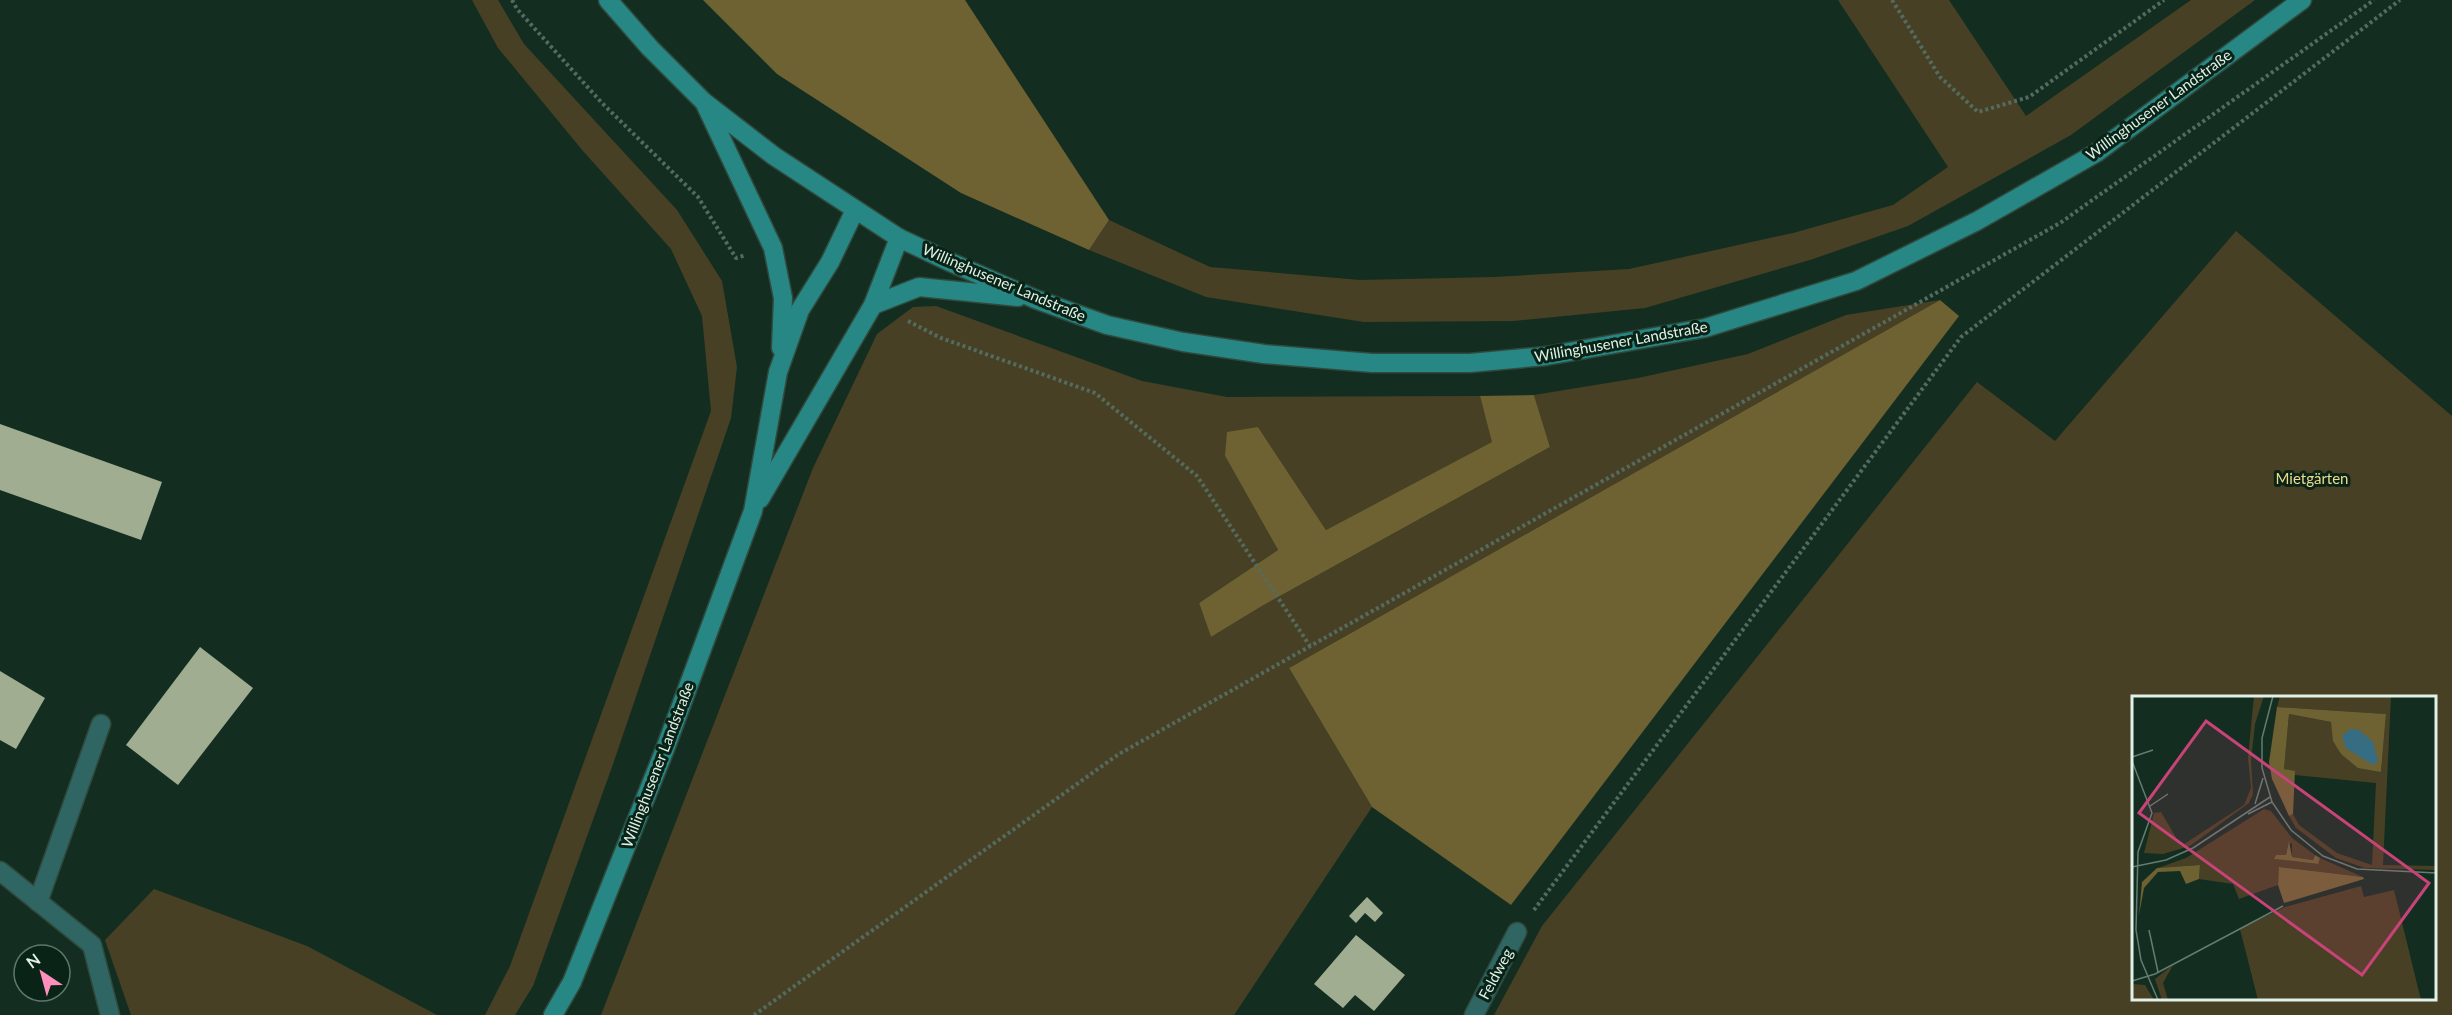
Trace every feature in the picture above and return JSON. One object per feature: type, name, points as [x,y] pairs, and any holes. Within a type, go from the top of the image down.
[{"type":"main road","points":[[608,0],[650,48],[704,102],[773,248],[783,298],[778,372]]},
{"type":"main road","name":"Willinghusener Landstraße","points":[[704,102],[774,156],[899,238],[1035,299],[1107,325],[1183,342],[1264,354],[1372,363],[1470,363],[1546,356],[1706,328],[1856,281],[1977,221],[2096,153],[2302,0]]},
{"type":"main road","name":"Willinghusener Landstraße","points":[[753,511],[778,372],[800,310],[830,262],[855,210]]},
{"type":"main road","name":"Willinghusener Landstraße","points":[[553,1015],[572,982],[656,771],[753,511],[873,305],[899,238]]},
{"type":"main road","points":[[873,305],[919,287],[1035,299]]},
{"type":"street","points":[[38,902],[101,724]]},
{"type":"street","points":[[0,872],[92,945],[110,1015]]},
{"type":"street","name":"Feldweg","points":[[1474,1015],[1517,932]]},
{"type":"path","points":[[512,0],[517,9],[602,103],[698,197],[736,258],[773,248]]},
{"type":"path","points":[[1892,0],[1940,77],[1978,112],[2029,97],[2164,0]]},
{"type":"path","points":[[754,1015],[1119,754],[2060,223],[2374,0]]},
{"type":"path","points":[[1517,932],[1961,337],[2400,0]]},
{"type":"path","points":[[873,305],[941,338],[1095,393],[1197,476],[1310,646]]},
{"type":"green space","points":[[472,0],[498,0],[524,44],[677,210],[722,281],[737,367],[731,418],[612,767],[533,986],[515,1015],[485,1015],[510,966],[711,411],[702,316],[671,249],[583,151],[498,48]]},
{"type":"green space","points":[[1838,0],[1949,0],[2026,116],[2191,0],[2255,0],[2071,135],[1908,226],[1813,259],[1645,308],[1513,321],[1364,322],[1206,297],[1089,250],[1109,220],[1210,267],[1360,280],[1495,277],[1629,269],[1793,233],[1893,205],[1948,167]]},
{"type":"green space","name":"Mietgärten","points":[[2236,231],[2452,416],[2452,1015],[1494,1015],[1542,926],[1977,382],[2055,441]]},
{"type":"green space","points":[[1940,300],[1289,668],[1372,807],[1234,1015],[601,1015],[813,468],[877,334],[913,307],[936,306],[1142,381],[1227,397],[1480,396],[1493,442],[1326,530],[1258,427],[1225,456],[1278,550],[1199,603],[1211,637],[1262,606],[1550,447],[1534,395],[1638,378],[1748,354],[1846,315]]},
{"type":"green space","points":[[154,889],[307,946],[437,1015],[131,1015],[105,940]]},
{"type":"shaded area","points":[[703,0],[965,0],[1109,220],[1089,250],[961,193],[777,74]]},
{"type":"shaded area","points":[[1940,300],[1959,316],[1511,905],[1372,807],[1289,668]]},
{"type":"shaded area","points":[[1534,395],[1550,447],[1262,606],[1211,637],[1199,603],[1278,550],[1225,456],[1227,432],[1258,427],[1326,530],[1492,442],[1480,396]]},
{"type":"building","points":[[0,424],[162,482],[141,540],[0,490]]},
{"type":"building","points":[[200,647],[253,688],[178,785],[126,745]]},
{"type":"building","points":[[0,671],[45,698],[16,749],[0,740]]},
{"type":"building","points":[[1367,897],[1383,913],[1375,922],[1365,913],[1356,923],[1349,916]]},
{"type":"building","points":[[1356,935],[1405,975],[1374,1011],[1355,995],[1343,1008],[1314,984]]}]
